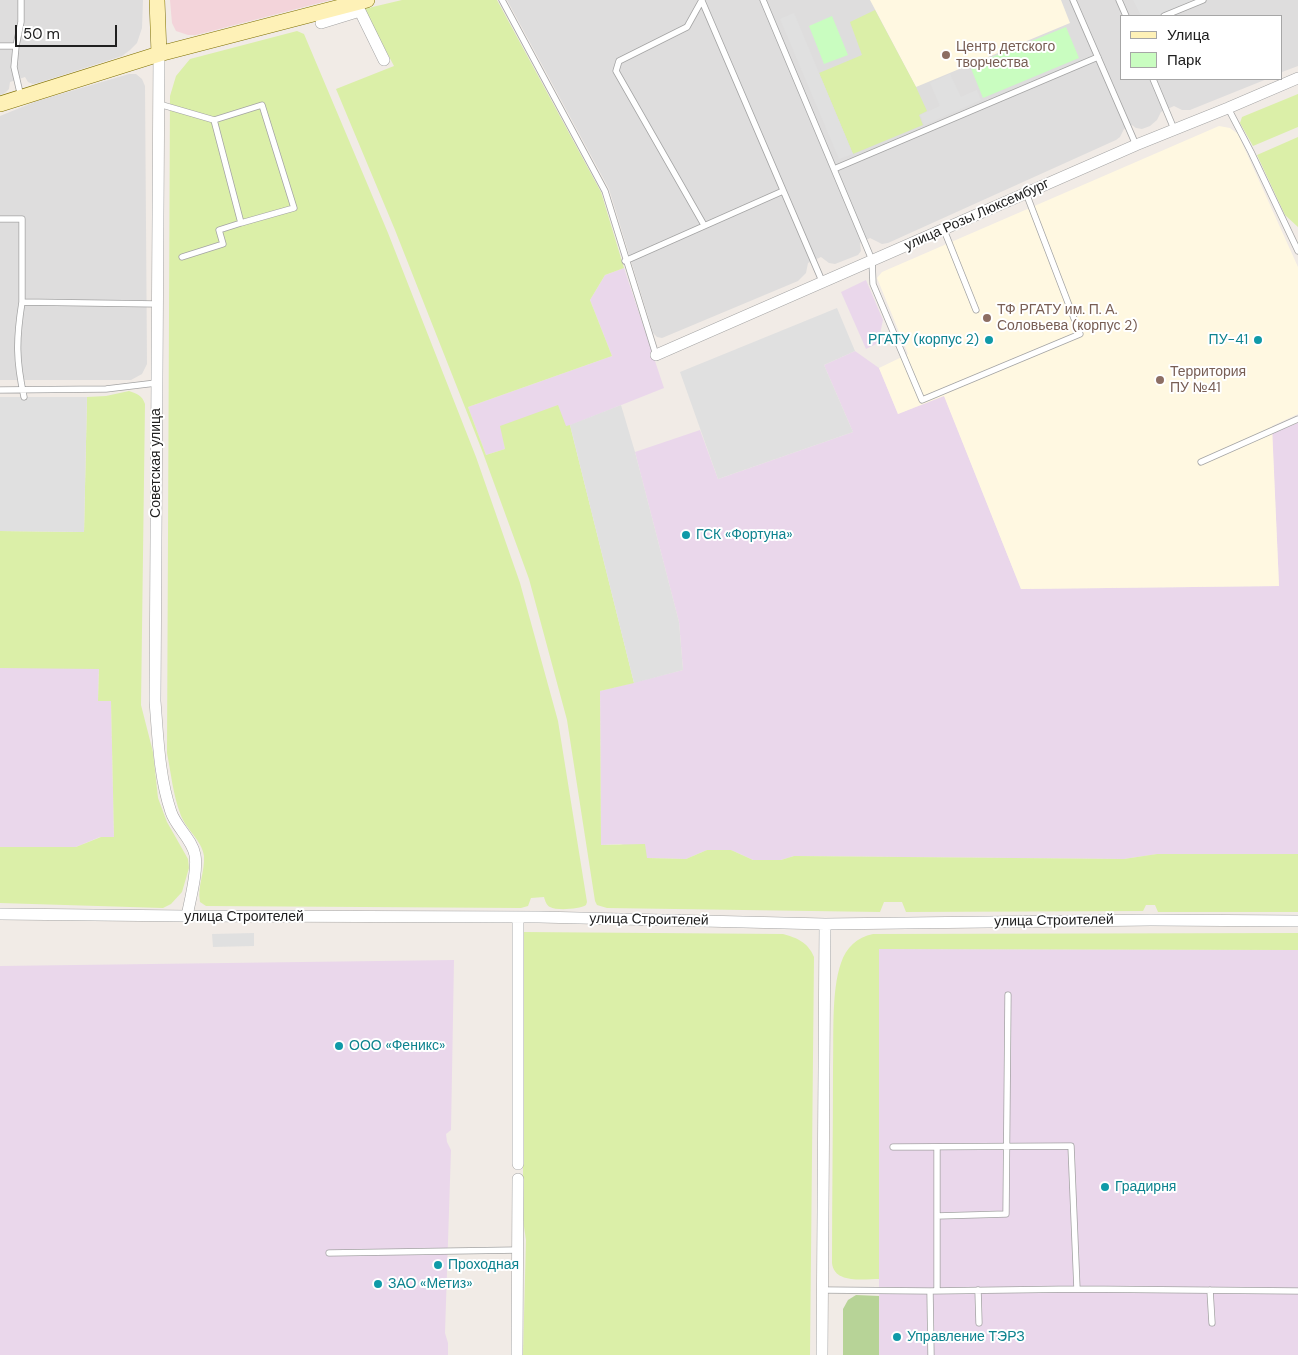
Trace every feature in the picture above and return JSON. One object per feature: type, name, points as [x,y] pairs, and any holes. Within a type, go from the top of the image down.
[{"type":"street","name":"Советская улица","points":[[157,0],[159,104],[155,701],[166,794],[173,818],[191,845],[195,856],[188,916]]},
{"type":"street","points":[[0,104],[159,54],[361,5]]},
{"type":"street","points":[[321,23],[361,5]]},
{"type":"street","points":[[361,5],[384,60]]},
{"type":"street","name":"улица Розы Люксембург","points":[[656,354],[1136,145],[1298,78]]},
{"type":"street","name":"улица Строителей","points":[[0,914],[548,918],[825,924],[1150,920],[1298,921]]},
{"type":"street","points":[[518,918],[518,1164]]},
{"type":"street","points":[[822,1355],[825,924]]},
{"type":"street","points":[[516,1355],[518,1179]]},
{"type":"lane","points":[[21,0],[21,22],[14,67],[21,97]]},
{"type":"lane","points":[[502,0],[605,191],[625,261],[656,354]]},
{"type":"lane","points":[[702,0],[687,26],[619,62],[616,70],[704,225]]},
{"type":"lane","points":[[702,0],[822,281]]},
{"type":"lane","points":[[763,0],[872,260],[873,284],[922,400],[1080,334],[1026,193]]},
{"type":"lane","points":[[1073,0],[1136,145]]},
{"type":"lane","points":[[1119,0],[1126,15]]},
{"type":"lane","points":[[1166,15],[1203,0]]},
{"type":"lane","points":[[0,46],[16,46]]},
{"type":"lane","points":[[834,169],[1098,57]]},
{"type":"lane","points":[[1153,80],[1174,129]]},
{"type":"lane","points":[[159,104],[214,120],[262,105],[294,208],[219,230],[223,244],[182,257]]},
{"type":"lane","points":[[1228,108],[1298,251]]},
{"type":"lane","points":[[214,120],[241,223]]},
{"type":"lane","points":[[625,261],[783,191]]},
{"type":"lane","points":[[0,219],[22,219],[22,302],[18,328],[17,357],[24,397]]},
{"type":"lane","points":[[944,230],[976,310]]},
{"type":"lane","points":[[22,302],[158,304]]},
{"type":"lane","points":[[0,390],[106,389],[156,383]]},
{"type":"lane","points":[[1201,462],[1298,420]]},
{"type":"lane","points":[[937,1216],[1006,1214],[1008,995]]},
{"type":"lane","points":[[894,1147],[1071,1146],[1077,1289]]},
{"type":"lane","points":[[937,1147],[937,1291]]},
{"type":"lane","points":[[329,1253],[518,1250]]},
{"type":"lane","points":[[822,1290],[1077,1289],[1298,1291]]},
{"type":"lane","points":[[978,1290],[979,1323]]},
{"type":"lane","points":[[1210,1290],[1212,1323]]},
{"type":"lane","points":[[930,1291],[931,1355]]},
{"type":"shaded area","points":[[0,0],[143,0],[142,28],[137,43],[122,56],[38,83],[28,82],[25,77],[10,82],[9,89],[0,95]]},
{"type":"shaded area","points":[[170,0],[331,0],[196,35],[188,35],[176,31],[172,23]]},
{"type":"shaded area","points":[[507,0],[1298,0],[1298,66],[1283,72],[1283,15],[1120,15],[1120,80],[1265,80],[1190,110],[1182,110],[1174,106],[1161,112],[1157,120],[1150,126],[1142,129],[1132,125],[1124,129],[1116,140],[888,243],[882,244],[870,238],[860,243],[861,251],[858,255],[835,264],[829,263],[821,257],[808,263],[806,273],[798,281],[662,338],[657,337],[653,333],[609,189]]},
{"type":"shaded area","name":"Центр детского творчества","points":[[870,0],[1061,0],[1070,23],[916,87]]},
{"type":"shaded area","points":[[1133,0],[1196,0],[1166,15],[1140,15]]},
{"type":"shaded area","points":[[794,13],[853,154],[839,159],[780,19]]},
{"type":"shaded area","points":[[129,74],[136,74],[142,79],[145,86],[147,364],[142,374],[131,380],[0,380],[0,116],[37,101]]},
{"type":"shaded area","points":[[950,74],[961,97],[977,90],[981,100],[924,125],[920,115],[940,106],[930,83]]},
{"type":"shaded area","name":"Территория ПУ №41","points":[[1219,126],[1230,128],[1238,134],[1298,267],[1298,414],[1272,426],[1279,586],[1021,589],[944,396],[898,414],[879,368],[908,354],[877,278],[882,272]]},
{"type":"shaded area","points":[[624,268],[664,388],[566,427],[501,426],[505,449],[486,455],[468,407],[612,356],[590,300],[605,275]]},
{"type":"shaded area","points":[[866,280],[883,320],[878,343],[866,349],[841,292]]},
{"type":"shaded area","points":[[837,308],[855,351],[824,365],[853,432],[718,479],[680,372]]},
{"type":"shaded area","points":[[855,351],[879,368],[898,414],[944,395],[1021,589],[1279,586],[1272,433],[1298,423],[1298,854],[1158,854],[1124,859],[794,856],[781,860],[753,860],[731,850],[707,850],[686,859],[646,858],[621,844],[601,845],[600,691],[683,670],[679,622],[635,452],[700,430],[718,479],[853,432],[824,365]]},
{"type":"shaded area","points":[[0,397],[87,397],[84,532],[0,531]]},
{"type":"shaded area","points":[[621,405],[679,622],[683,670],[634,683],[570,425]]},
{"type":"shaded area","points":[[0,668],[99,668],[98,701],[111,701],[114,837],[100,837],[76,847],[0,847]]},
{"type":"shaded area","points":[[254,933],[254,946],[213,947],[212,934]]},
{"type":"shaded area","points":[[879,949],[1298,950],[1298,1355],[879,1355]]},
{"type":"shaded area","points":[[454,960],[451,1130],[446,1134],[451,1150],[445,1333],[448,1343],[448,1355],[0,1355],[0,966]]},
{"type":"green space","points":[[402,0],[497,0],[601,192],[624,268],[605,275],[590,300],[612,356],[468,407],[486,455],[505,449],[500,426],[558,405],[566,426],[570,425],[634,683],[600,691],[601,845],[645,844],[647,858],[686,859],[707,850],[731,850],[753,860],[781,860],[794,856],[1124,859],[1157,854],[1298,854],[1298,912],[1158,912],[1155,905],[1146,905],[1143,911],[906,912],[902,902],[884,902],[880,912],[607,908],[597,905],[567,720],[529,579],[483,453],[395,230],[336,89],[394,66],[364,9]]},
{"type":"green space","points":[[875,10],[927,111],[919,115],[923,125],[853,154],[819,73],[862,55],[850,22]]},
{"type":"green space","points":[[832,16],[848,55],[824,64],[809,26]]},
{"type":"green space","points":[[1066,27],[1079,58],[983,98],[970,66]]},
{"type":"green space","points":[[297,31],[304,34],[388,233],[476,457],[520,583],[558,721],[587,902],[586,905],[579,908],[553,908],[548,906],[544,897],[531,898],[528,906],[521,908],[206,906],[200,902],[203,850],[182,819],[174,791],[167,753],[170,96],[176,76],[190,59]]},
{"type":"green space","points":[[1298,94],[1298,127],[1253,146],[1240,123],[1242,117]]},
{"type":"green space","points":[[1298,137],[1298,227],[1285,215],[1257,155]]},
{"type":"green space","points":[[129,391],[141,397],[145,404],[141,705],[153,752],[158,798],[167,822],[188,859],[189,868],[182,892],[171,904],[163,908],[0,903],[0,847],[76,847],[101,837],[114,837],[111,701],[98,701],[99,669],[0,668],[0,531],[84,532],[87,397],[106,396]]},
{"type":"green space","points":[[523,932],[783,934],[801,941],[812,952],[814,957],[810,1355],[523,1355],[526,1240],[523,1220]]},
{"type":"green space","points":[[1298,933],[1298,950],[879,949],[879,1279],[851,1279],[838,1274],[834,1270],[832,1263],[834,1001],[841,963],[849,948],[857,941],[873,934]]},
{"type":"green space","points":[[856,1295],[879,1296],[879,1355],[843,1355],[843,1309],[848,1300]]},
{"type":"place","name":"Центр детского творчества","points":[[946,55]]},
{"type":"place","name":"ТФ РГАТУ им. П. А. Соловьева (корпус 2)","points":[[987,318]]},
{"type":"place","name":"РГАТУ (корпус 2)","points":[[989,340]]},
{"type":"place","name":"ПУ-41","points":[[1258,340]]},
{"type":"place","name":"Территория ПУ №41","points":[[1160,380]]},
{"type":"place","name":"ГСК «Фортуна»","points":[[686,535]]},
{"type":"place","name":"ООО «Феникс»","points":[[339,1046]]},
{"type":"place","name":"Градирня","points":[[1105,1187]]},
{"type":"place","name":"Проходная","points":[[438,1265]]},
{"type":"place","name":"ЗАО «Метиз»","points":[[378,1284]]},
{"type":"place","name":"Управление ТЭРЗ","points":[[897,1337]]}]
